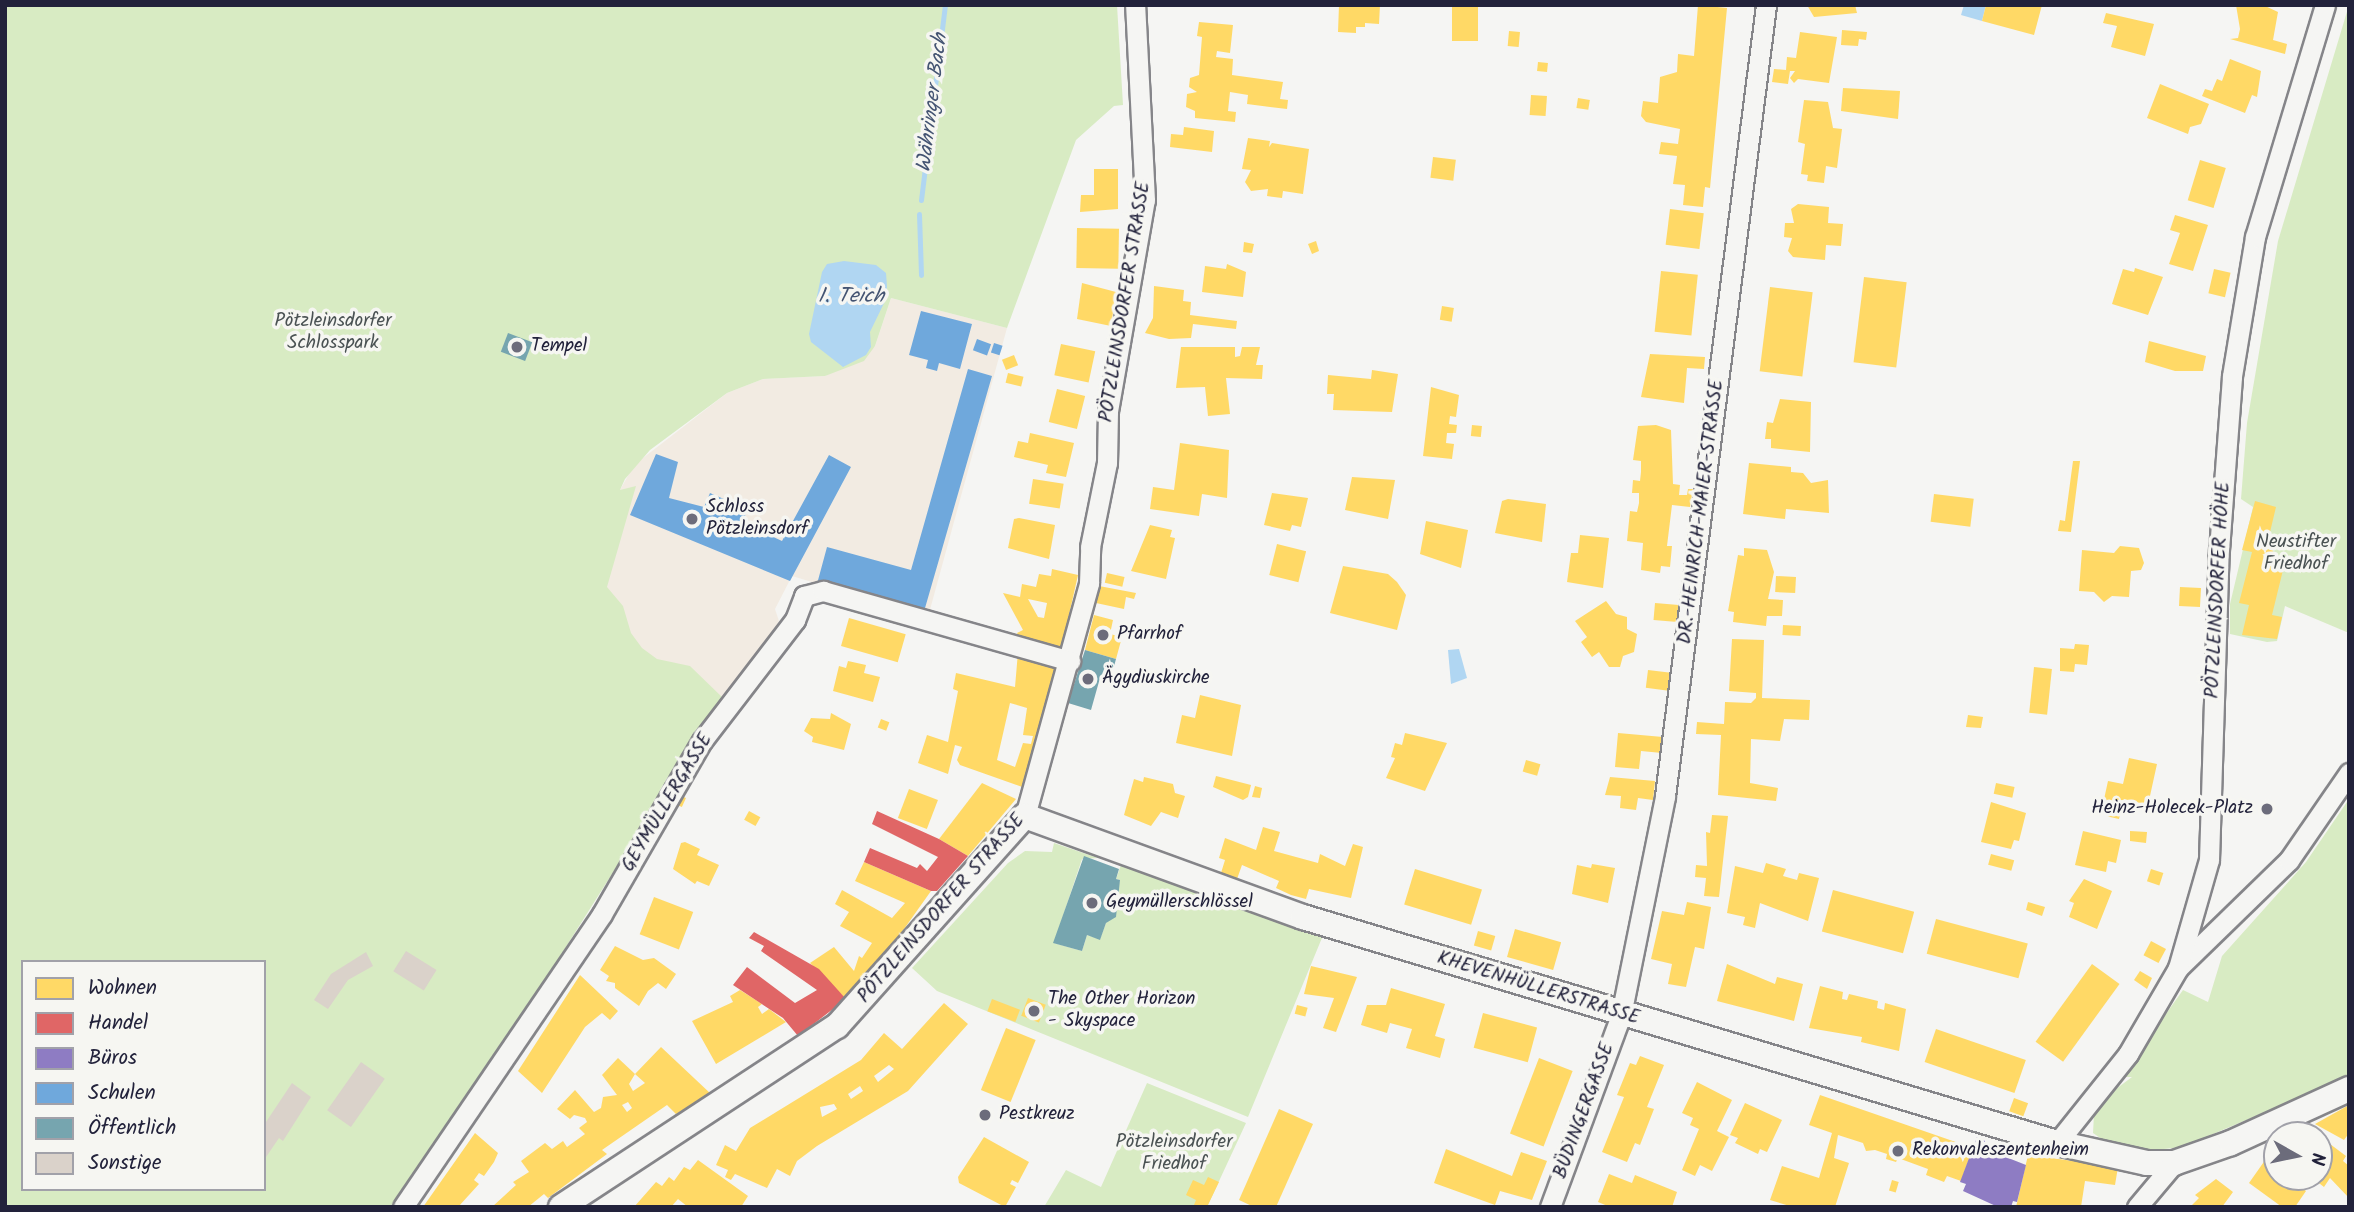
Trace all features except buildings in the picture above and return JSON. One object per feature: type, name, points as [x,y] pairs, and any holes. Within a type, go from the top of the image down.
[{"type":"street","name":"PÖTZLEINSDORFER STRASSE","points":[[561,1207],[837,1026],[1026,816],[1089,583],[1090,547],[1107,463],[1108,411],[1145,200],[1135,5]]},
{"type":"street","name":"DR.-HEINRICH-MAIER-STRASSE","points":[[1621,1015],[1665,796],[1766,5]]},
{"type":"street","name":"PÖTZLEINSDORFER HÖHE","points":[[2057,1143],[2128,1054],[2178,968],[2209,860],[2219,550],[2232,376],[2255,237],[2325,5]]},
{"type":"street","name":"GEYMÜLLERGASSE","points":[[403,1207],[602,914],[702,741],[795,620],[804,596],[823,591],[1070,661]]},
{"type":"street","points":[[2178,968],[2290,860],[2349,773]]},
{"type":"street","name":"KHEVENHÜLLERSTRASSE","points":[[1026,816],[1303,918],[1621,1015],[1823,1071],[2057,1143],[2147,1163],[2174,1163]]},
{"type":"street","name":"BÜDINGERGASSE","points":[[1550,1207],[1621,1015]]},
{"type":"street","points":[[2137,1207],[2174,1163],[2231,1143],[2349,1089]]},
{"type":"shaded area","points":[[891,298],[1007,328],[928,617],[792,576],[775,609],[779,621],[749,671],[723,698],[636,650],[598,570],[620,490],[634,465],[727,393],[763,379],[825,376],[875,346]]},
{"type":"green space","name":"Pötzleinsdorfer Schlosspark","points":[[5,5],[1117,5],[1123,105],[1114,106],[1076,140],[1007,328],[891,298],[875,346],[864,361],[825,376],[763,379],[727,393],[650,450],[625,479],[620,490],[636,486],[607,587],[623,606],[631,633],[642,648],[657,659],[690,666],[723,698],[540,988],[390,1207],[5,1207]]},
{"type":"green space","name":"Neustifter Friedhof","points":[[2349,5],[2349,633],[2285,606],[2277,641],[2267,642],[2230,634],[2230,604],[2253,507],[2241,499],[2247,423],[2278,241]]},
{"type":"green space","points":[[2349,799],[2349,1077],[2182,1147],[2155,1150],[2109,1144],[2093,1133],[2094,1114],[2104,1098],[2132,1077],[2121,1077],[2183,990],[2208,1002],[2222,956],[2306,862]]},
{"type":"green space","points":[[1054,843],[1098,858],[1082,859],[1054,943],[1082,951],[1087,935],[1100,939],[1106,923],[1119,908],[1115,898],[1120,880],[1116,879],[1121,865],[1324,933],[1248,1117],[937,991],[912,968],[1008,863],[1025,851],[1052,852]]},
{"type":"green space","name":"Pötzleinsdorfer Friedhof","points":[[1147,1083],[1246,1123],[1207,1207],[1044,1207],[1066,1170],[1101,1187]]},
{"type":"water","points":[[1964,5],[1986,5],[1982,21],[1961,15]]},
{"type":"water","name":"1. Teich","points":[[844,261],[876,265],[886,273],[887,286],[886,299],[870,332],[871,347],[866,355],[843,367],[811,342],[809,334],[822,272],[827,264]]},
{"type":"water","points":[[1459,649],[1467,678],[1451,684],[1448,650]]},
{"type":"waterway","name":"Währinger Bach","points":[[921,200],[945,5]]},
{"type":"waterway","name":"Währinger Bach","points":[[919,214],[921,275]]},
{"type":"place","name":"Tempel","points":[[517,347]]},
{"type":"place","name":"Schloss Pötzleinsdorf","points":[[692,519]]},
{"type":"place","name":"Pfarrhof","points":[[1103,635]]},
{"type":"place","name":"Ägydiuskirche","points":[[1088,679]]},
{"type":"place","name":"Heinz-Holecek-Platz","points":[[2267,809]]},
{"type":"place","name":"Geymüllerschlössel","points":[[1092,903]]},
{"type":"place","name":"The Other Horizon - Skyspace","points":[[1034,1011]]},
{"type":"place","name":"Pestkreuz","points":[[985,1115]]},
{"type":"place","name":"Rekonvaleszentenheim","points":[[1898,1151]]}]
